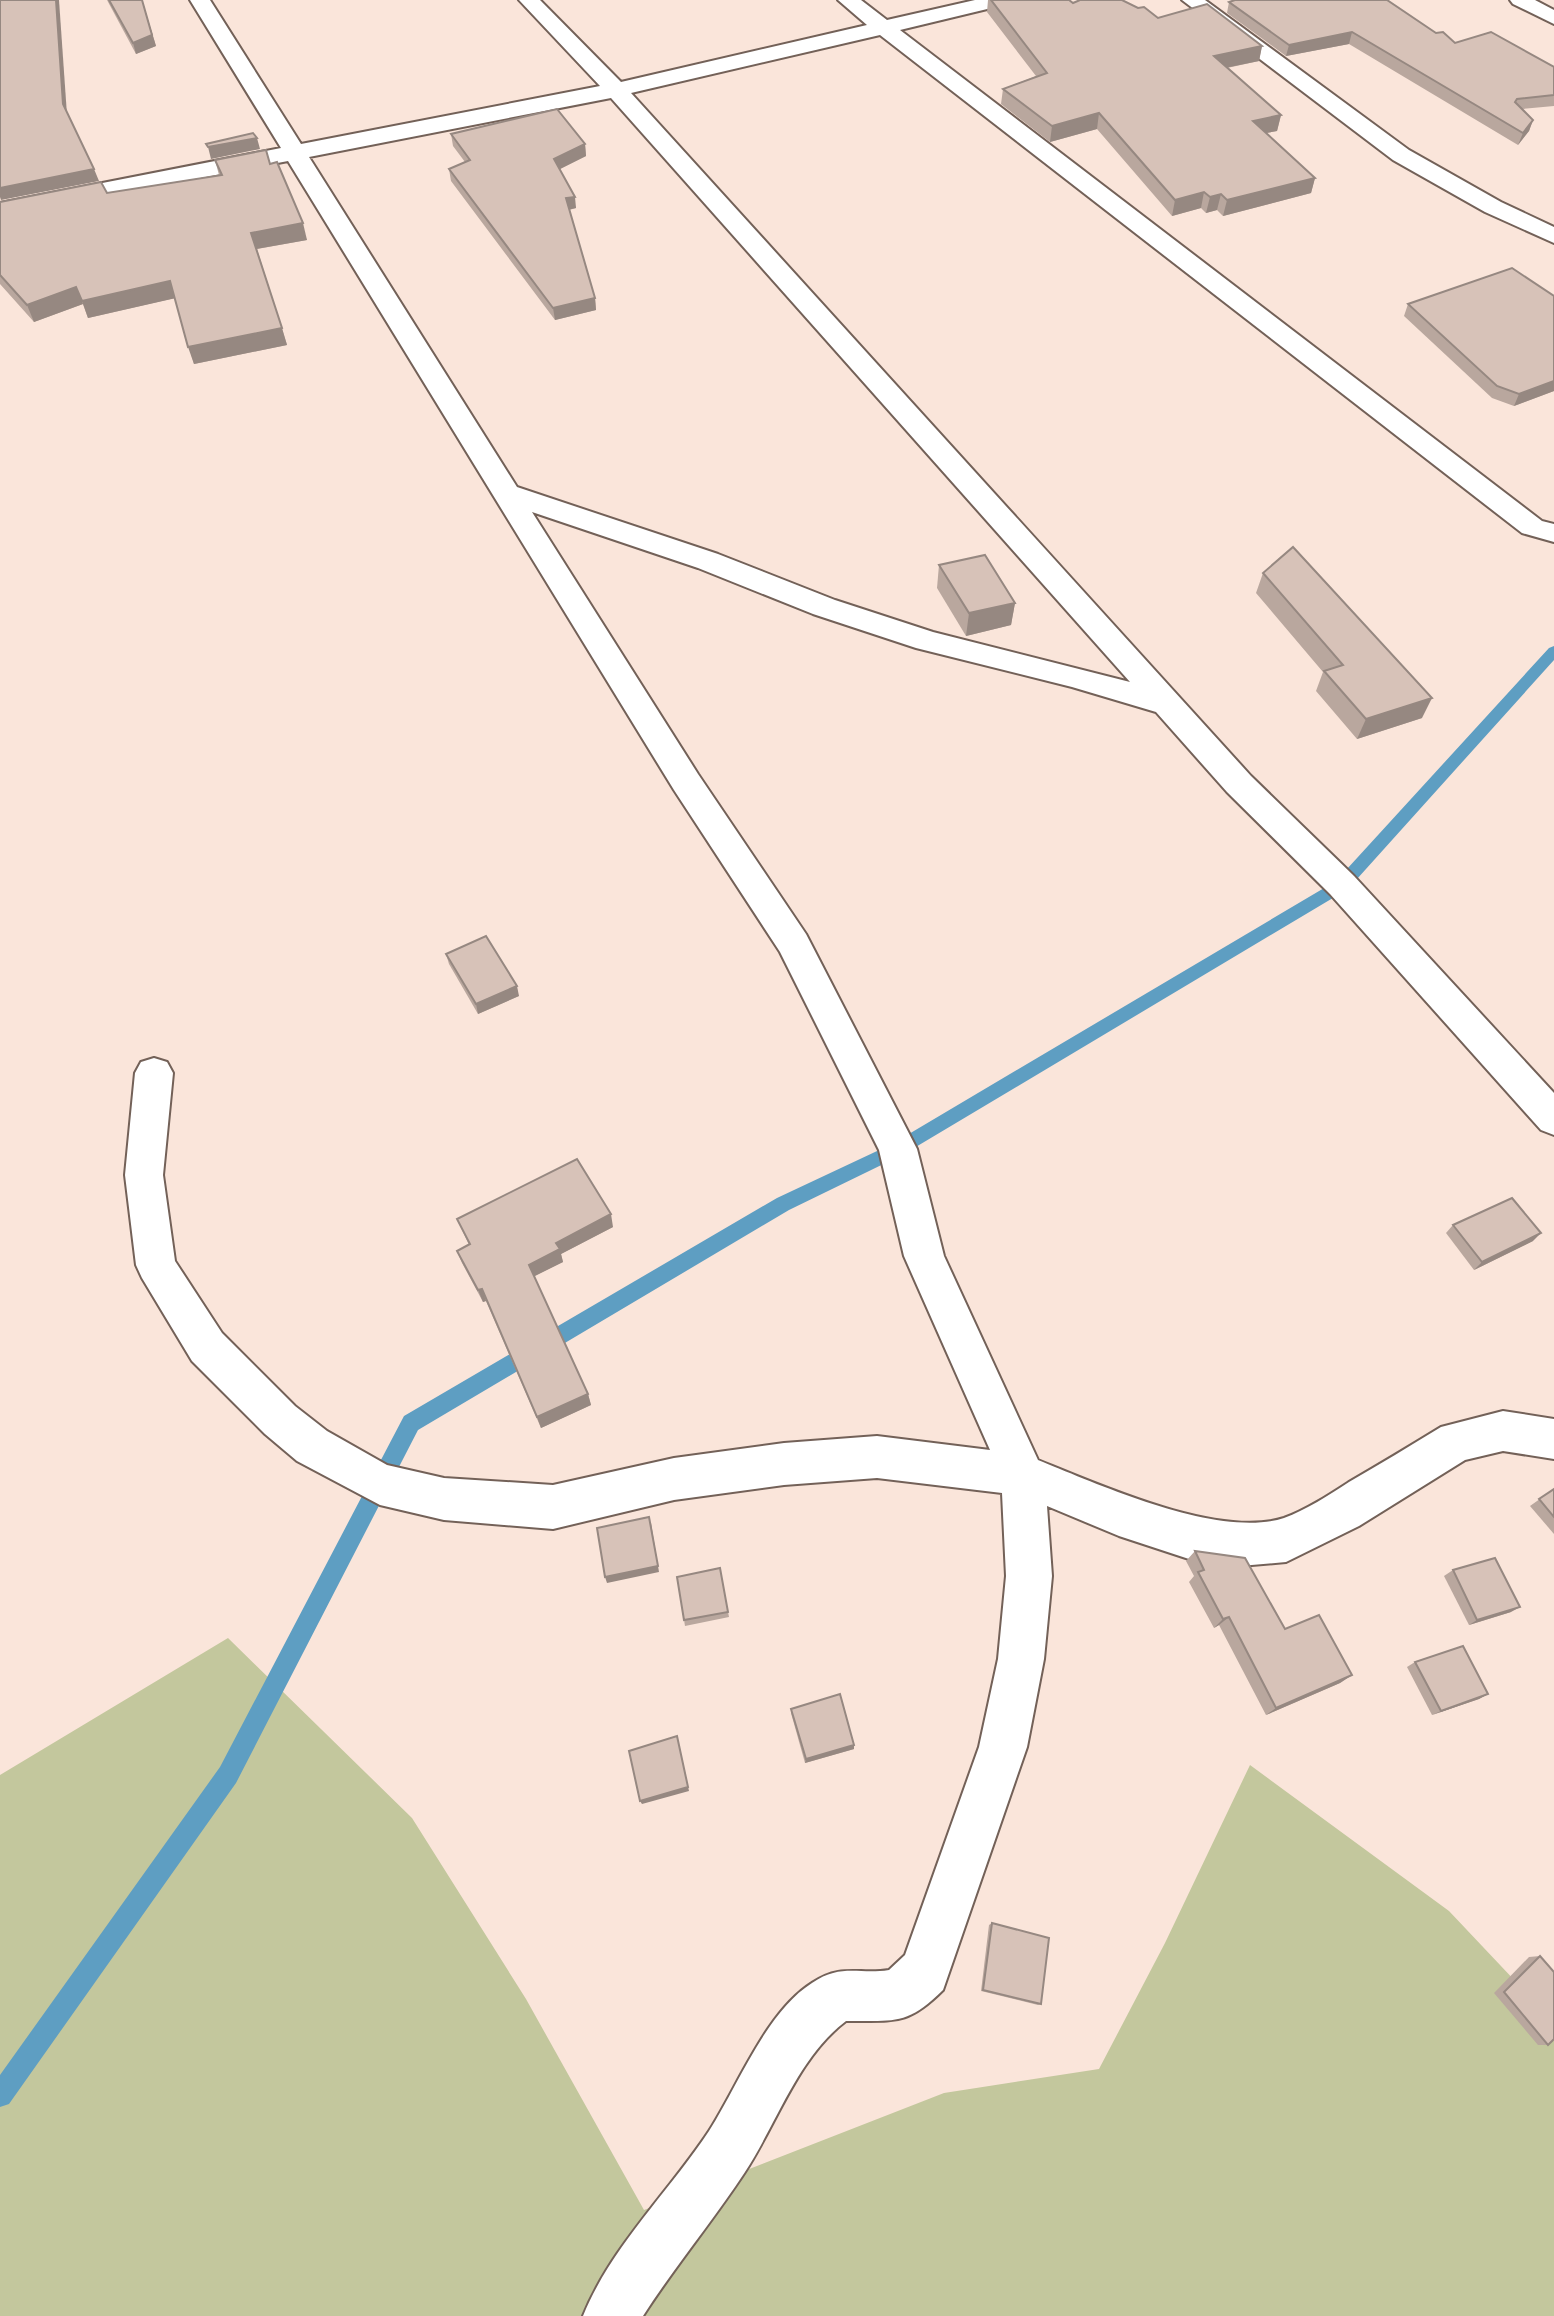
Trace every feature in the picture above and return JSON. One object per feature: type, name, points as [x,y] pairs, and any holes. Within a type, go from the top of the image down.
[{"type":"street","points":[[200,0],[686,782],[794,944],[898,1149],[924,1256],[1023,1475],[1029,1576],[1018,1671],[1003,1747],[925,1972],[913,1987],[896,1997],[879,1999],[856,1994],[837,1995],[817,2011],[791,2047],[727,2151],[611,2316]]},
{"type":"street","points":[[529,0],[616,90],[1239,784],[1342,885],[1554,1119]]},
{"type":"street","points":[[848,0],[1532,527],[1554,533]]},
{"type":"street","points":[[0,210],[616,90],[1002,0]]},
{"type":"street","points":[[1192,0],[1401,155],[1493,207],[1554,236]]},
{"type":"street","points":[[1520,0],[1554,18]]},
{"type":"street","points":[[506,493],[708,561],[824,607],[927,641],[1075,677],[1169,705]]},
{"type":"street","points":[[154,1073],[144,1175],[156,1265],[207,1347],[280,1419],[313,1446],[380,1484],[444,1499],[554,1507],[674,1479],[783,1464],[877,1457],[1023,1475],[1131,1518],[1192,1538],[1240,1544],[1286,1540],[1343,1511],[1456,1442],[1503,1431],[1554,1439]]},
{"type":"green space","points":[[228,1638],[412,1818],[526,1999],[644,2210],[944,2093],[1099,2069],[1165,1943],[1250,1765],[1449,1911],[1554,2022],[1554,2316],[0,2316],[0,1775]]},
{"type":"building","points":[[0,0],[56,0],[63,104],[94,169],[0,188]]},
{"type":"building","points":[[109,0],[142,0],[152,35],[133,43]]},
{"type":"building","points":[[991,0],[1069,0],[1073,3],[1080,0],[1122,0],[1138,8],[1144,7],[1158,18],[1207,4],[1262,46],[1214,56],[1281,115],[1253,121],[1315,178],[1227,200],[1221,194],[1210,197],[1204,192],[1175,200],[1099,113],[1052,126],[1003,89],[1047,73]]},
{"type":"building","points":[[1387,0],[1436,33],[1443,32],[1455,43],[1491,32],[1554,67],[1554,95],[1517,99],[1515,102],[1533,120],[1523,133],[1352,32],[1289,45],[1229,2]]},
{"type":"building","points":[[557,109],[585,144],[554,159],[575,197],[566,198],[595,298],[553,308],[449,169],[470,160],[451,134]]},
{"type":"building","points":[[253,133],[257,138],[208,147],[206,144]]},
{"type":"building","points":[[266,150],[270,164],[277,162],[303,223],[251,233],[282,328],[188,347],[170,281],[82,301],[76,287],[27,305],[0,275],[0,202],[101,182],[107,193],[222,175],[215,160]]},
{"type":"building","points":[[1512,268],[1554,296],[1554,381],[1519,394],[1497,386],[1408,304]]},
{"type":"building","points":[[1293,547],[1432,698],[1366,719],[1324,671],[1343,665],[1263,573]]},
{"type":"building","points":[[985,555],[1015,603],[969,613],[939,565]]},
{"type":"building","points":[[486,936],[517,986],[476,1004],[446,954]]},
{"type":"building","points":[[577,1159],[611,1214],[556,1243],[560,1249],[529,1265],[588,1394],[537,1417],[482,1289],[478,1290],[457,1251],[470,1244],[457,1219]]},
{"type":"building","points":[[1512,1198],[1541,1233],[1482,1262],[1453,1225]]},
{"type":"building","points":[[1554,1489],[1554,1517],[1539,1499]]},
{"type":"building","points":[[649,1517],[658,1566],[605,1577],[597,1528]]},
{"type":"building","points":[[1195,1551],[1245,1558],[1285,1629],[1319,1615],[1352,1675],[1276,1708],[1229,1617],[1223,1619],[1198,1572],[1204,1570]]},
{"type":"building","points":[[1495,1558],[1520,1607],[1477,1620],[1453,1570]]},
{"type":"building","points":[[720,1568],[728,1612],[684,1620],[677,1577]]},
{"type":"building","points":[[1463,1646],[1488,1694],[1441,1711],[1415,1662]]},
{"type":"building","points":[[840,1694],[854,1745],[806,1759],[791,1709]]},
{"type":"building","points":[[677,1736],[688,1787],[640,1801],[629,1751]]},
{"type":"building","points":[[992,1923],[1049,1938],[1041,2004],[983,1990]]},
{"type":"building","points":[[1540,1956],[1554,1972],[1554,2039],[1548,2045],[1504,1992]]},
{"type":"waterway","points":[[0,2095],[228,1775],[411,1423],[783,1204],[898,1149],[1342,885],[1554,651]]}]
